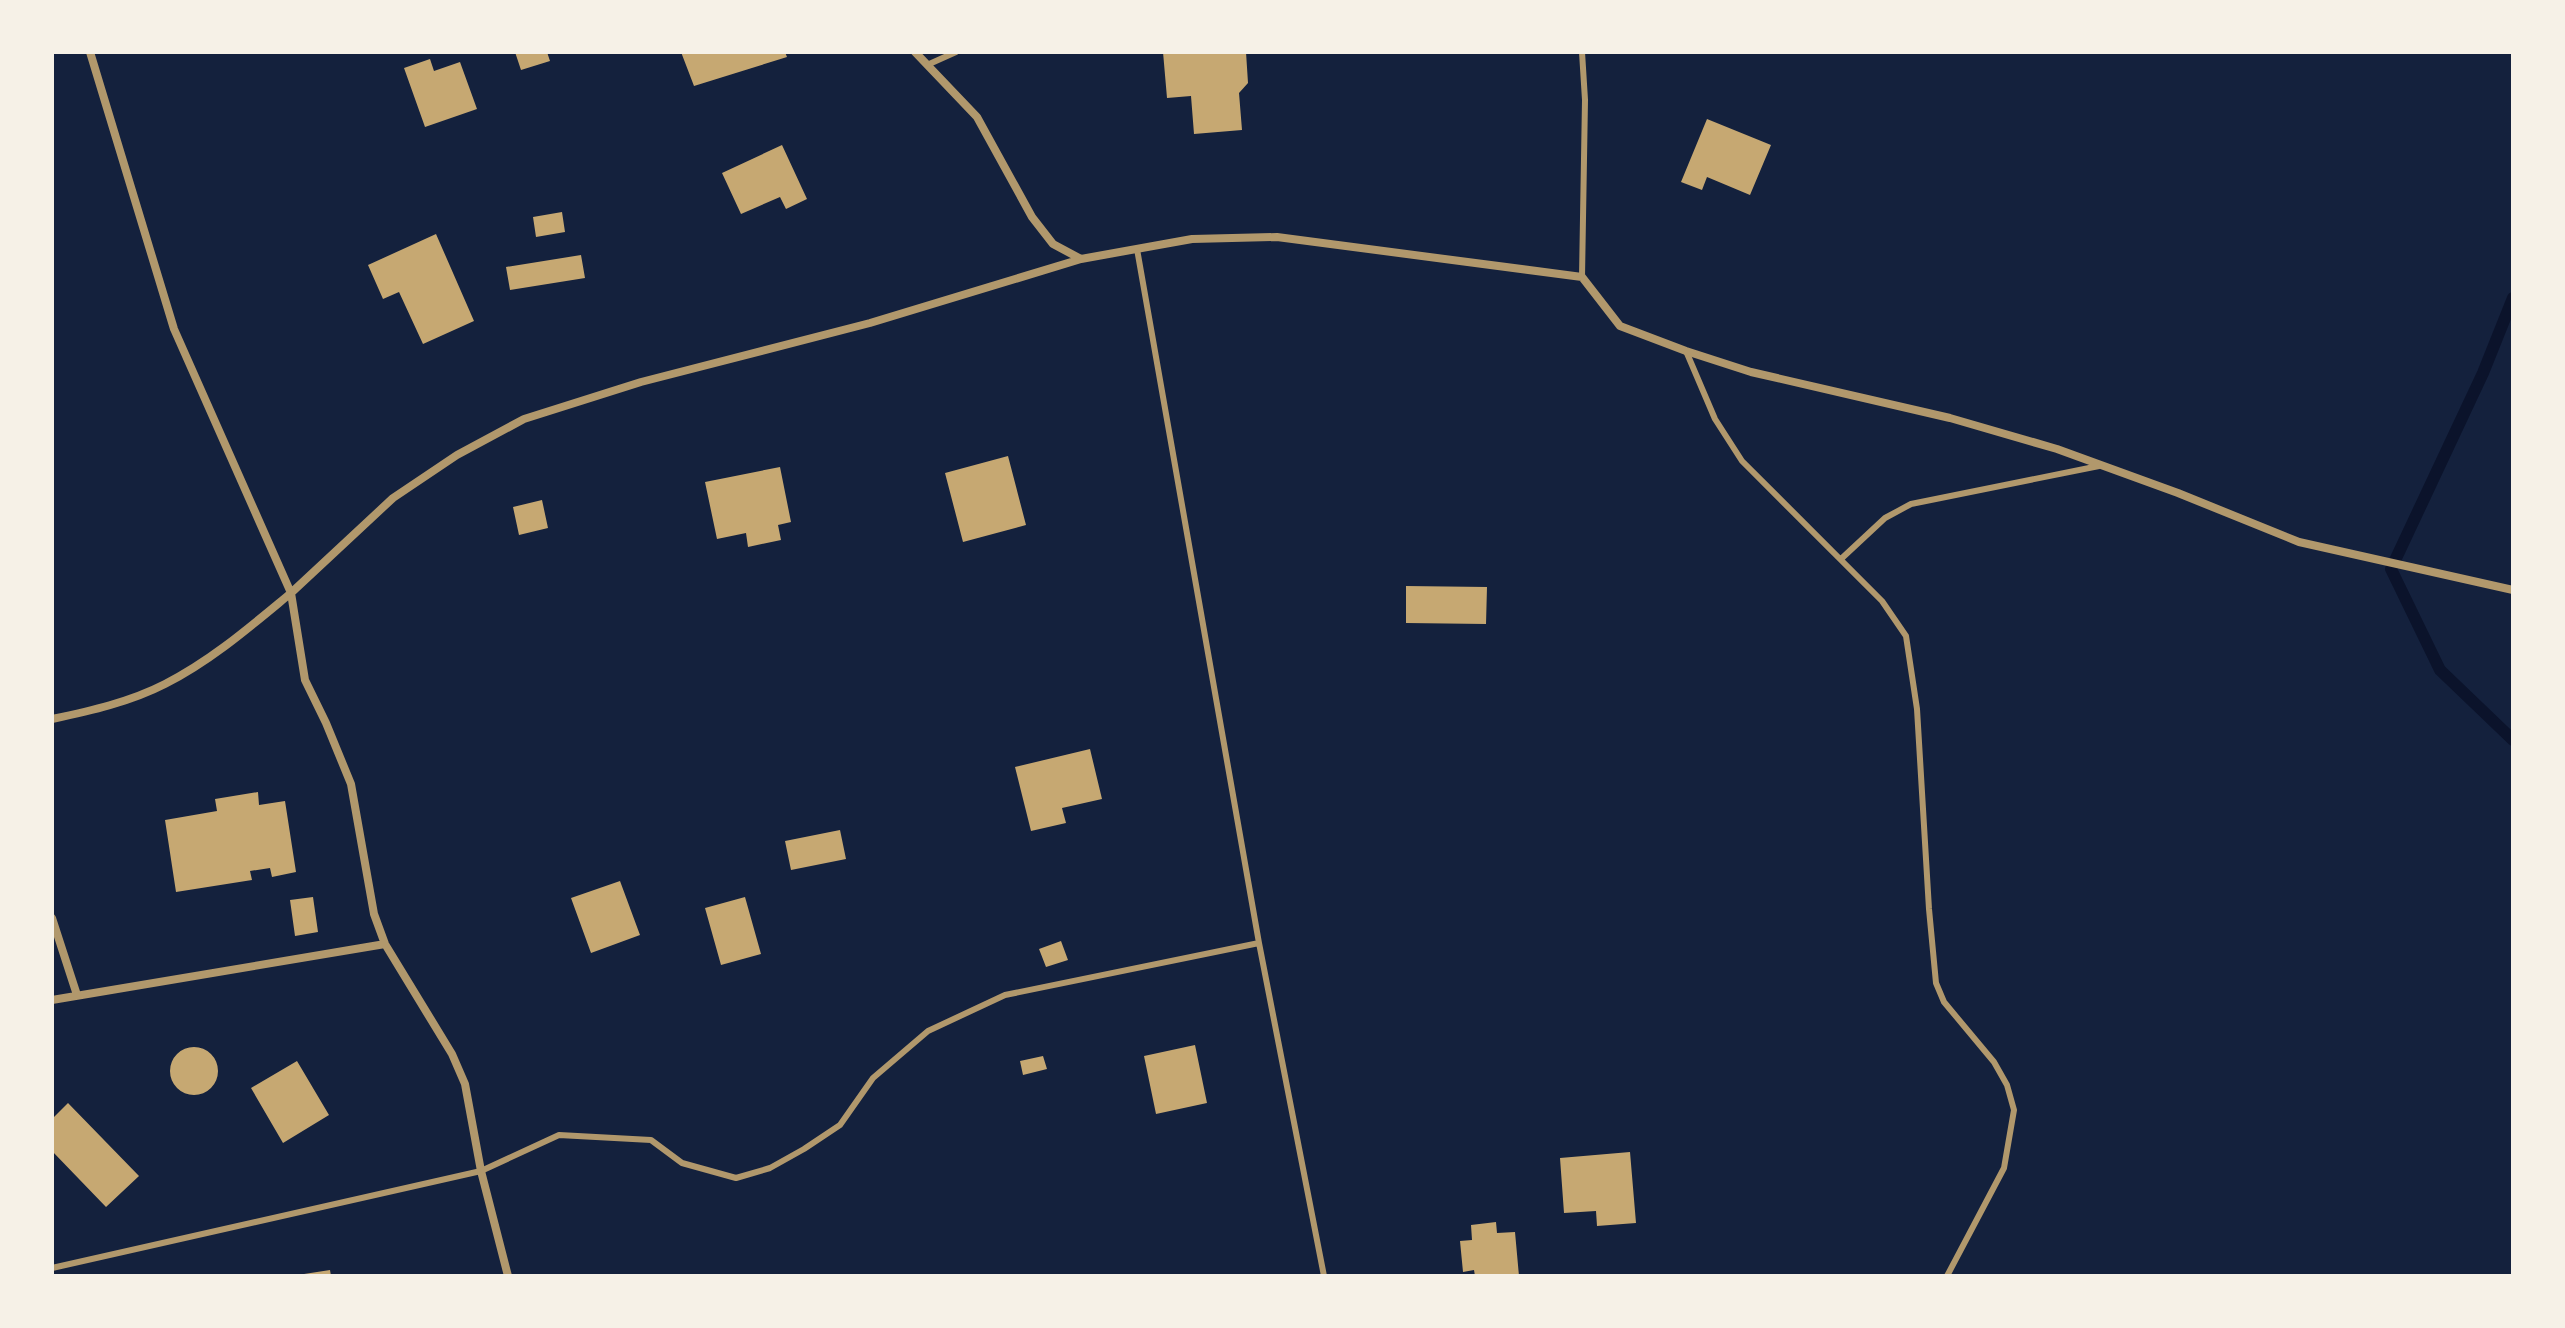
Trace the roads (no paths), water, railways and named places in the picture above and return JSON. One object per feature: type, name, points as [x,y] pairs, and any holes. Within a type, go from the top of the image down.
[{"type":"street","points":[[90,52],[174,329],[291,593],[305,680],[351,784],[374,914],[385,944],[465,1084],[481,1171],[508,1276]]},
{"type":"street","points":[[915,52],[977,117],[1032,217],[1053,244],[1081,259]]},
{"type":"street","points":[[52,719],[99,709],[163,685],[218,652],[291,593],[393,498],[457,455],[524,419],[641,382],[870,323],[1081,259],[1192,239],[1277,237],[1582,277],[1620,326],[1686,351],[1751,372],[1950,418],[2057,449],[2299,542],[2513,590]]},
{"type":"street","points":[[52,918],[77,995]]},
{"type":"street","points":[[52,1000],[385,944]]},
{"type":"lane","points":[[927,65],[956,52]]},
{"type":"lane","points":[[1582,52],[1585,100],[1582,277]]},
{"type":"lane","points":[[1137,249],[1259,943],[1324,1276]]},
{"type":"lane","points":[[1686,351],[1715,419],[1742,461],[1882,601],[1906,636],[1917,709],[1936,983],[1944,1002],[1994,1062],[2007,1085],[2014,1110],[2004,1168],[1947,1276]]},
{"type":"lane","points":[[1841,559],[1885,518],[1911,504],[2102,465]]},
{"type":"lane","points":[[52,1268],[481,1171],[559,1135],[651,1140],[682,1163],[736,1178],[770,1168],[840,1125],[873,1078],[928,1031],[1005,995],[1259,943]]},
{"type":"waterway","points":[[2513,298],[2483,373],[2391,569],[2440,670],[2513,740]]}]
